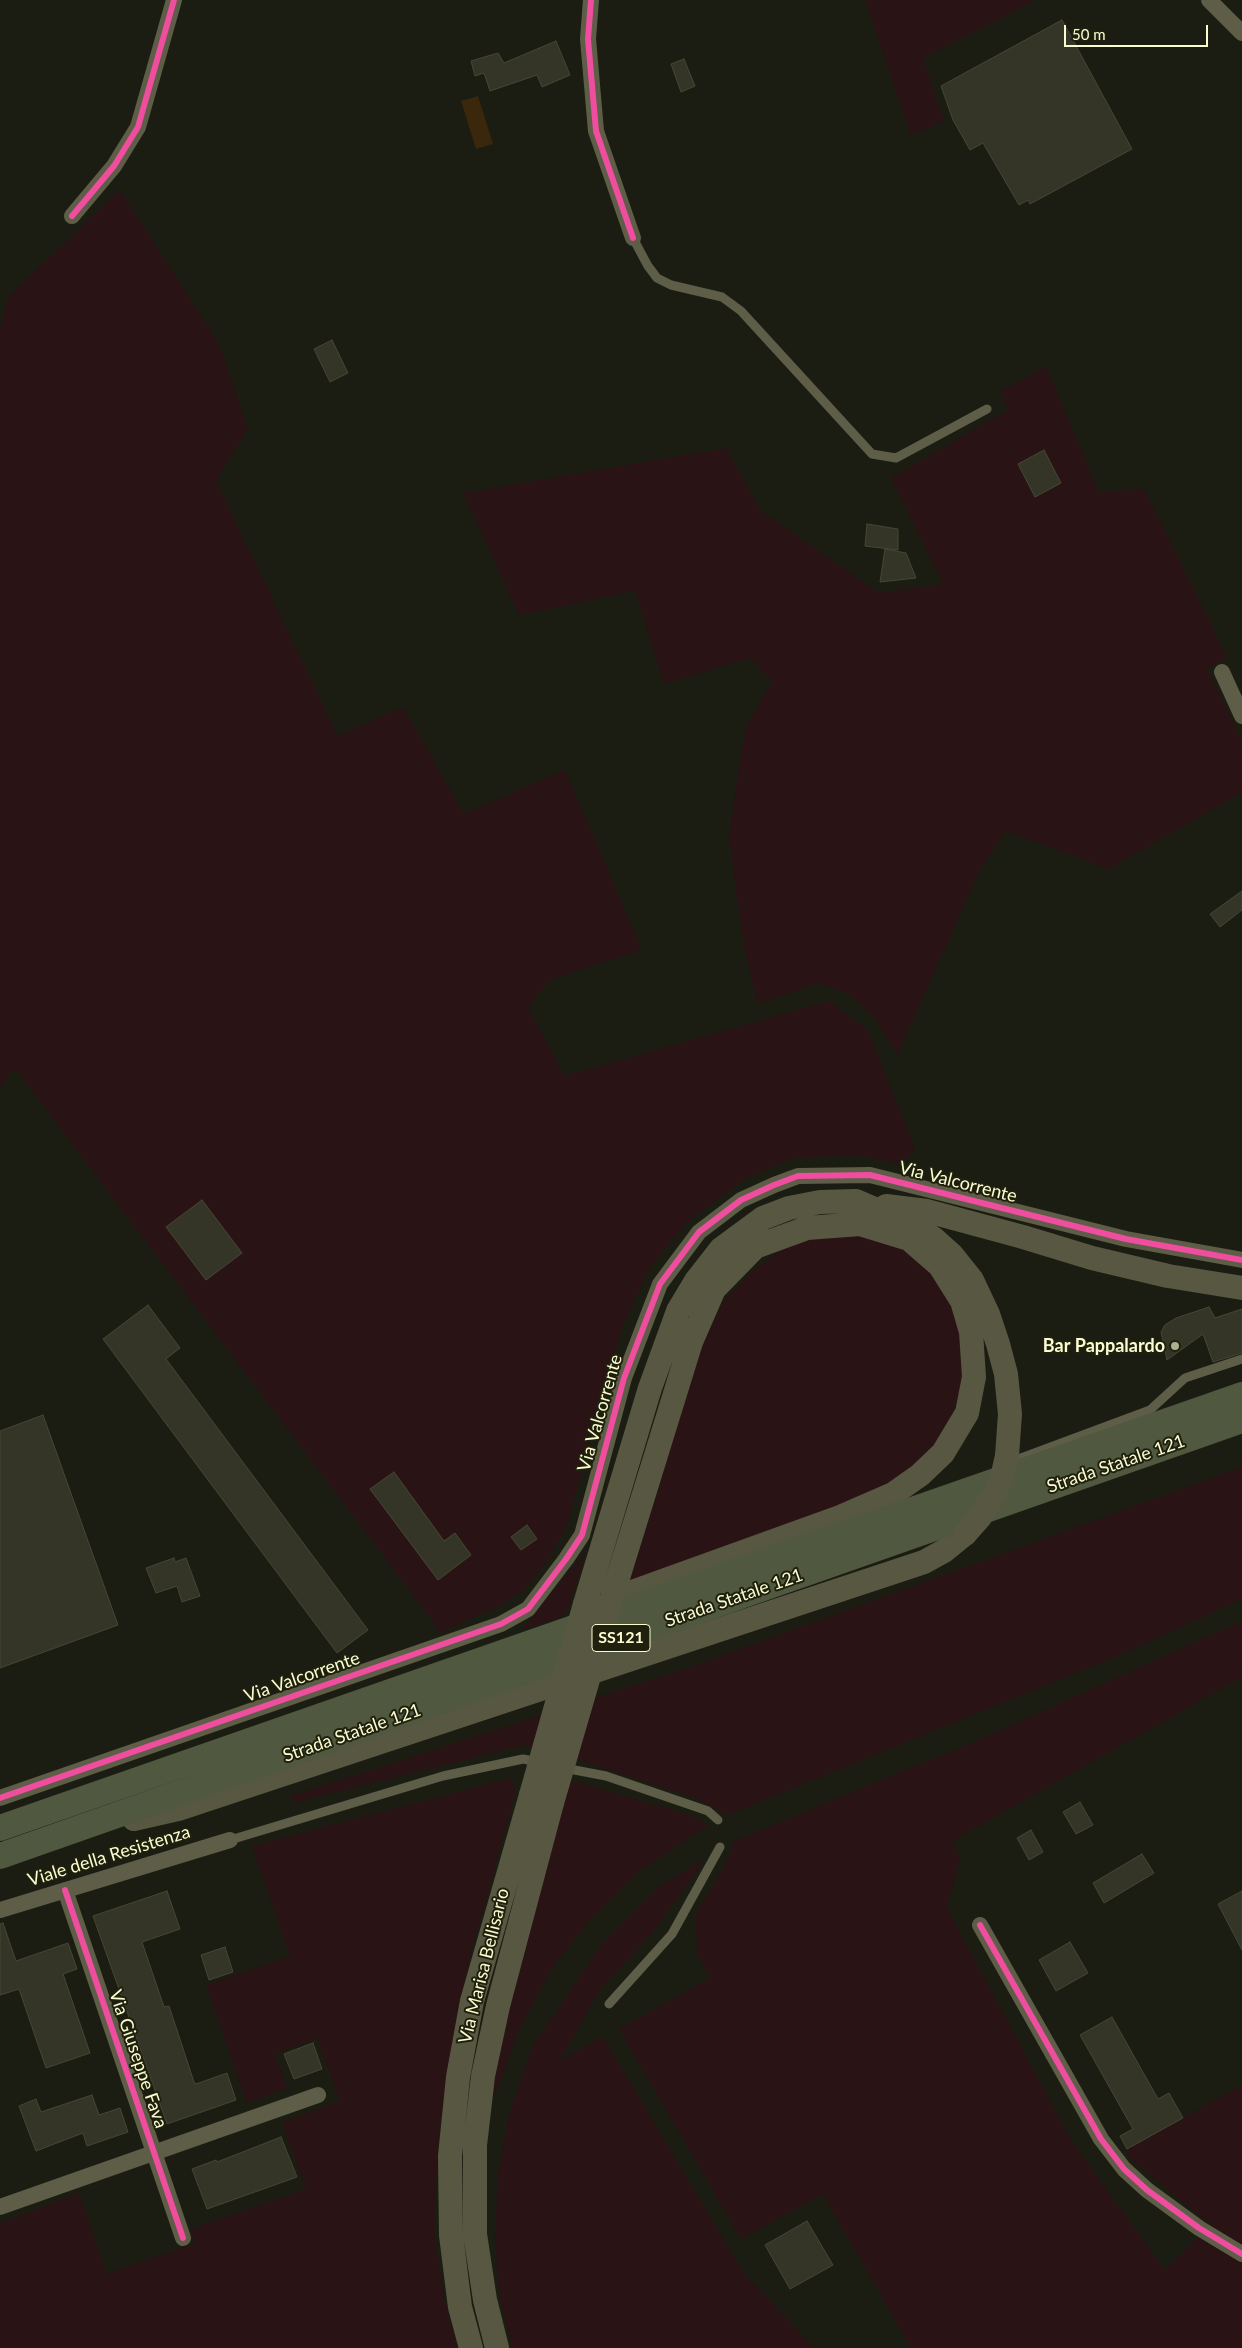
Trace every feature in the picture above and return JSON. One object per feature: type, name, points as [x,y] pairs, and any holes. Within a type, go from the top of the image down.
[{"type":"main road","name":"Via Marisa Bellisario","points":[[472,2348],[460,2307],[451,2235],[450,2156],[456,2097],[472,2001],[585,1604],[650,1388],[678,1311],[696,1281],[722,1250],[763,1218],[789,1208],[820,1202],[856,1201],[926,1211],[1092,1258],[1168,1276],[1242,1288]]},
{"type":"main road","points":[[38,1843],[178,1809],[288,1771],[692,1640],[924,1562],[965,1534],[980,1517],[1002,1478],[990,1472],[1010,1414],[1006,1374],[988,1314],[972,1280],[952,1255],[934,1238],[916,1227],[856,1201]]},
{"type":"main road","name":"Via Marisa Bellisario","points":[[497,2348],[485,2300],[475,2234],[475,2145],[483,2076],[492,2032],[552,1803],[613,1594],[691,1342],[714,1289],[755,1247],[807,1228],[860,1224],[909,1239],[940,1266],[962,1301],[971,1332],[974,1377],[967,1413],[954,1437],[937,1459],[920,1475],[893,1494],[840,1517],[632,1592],[562,1632]]},
{"type":"main road","name":"Strada Statale 121","points":[[0,1828],[562,1632],[990,1472],[1242,1395]]},
{"type":"main road","name":"Strada Statale 121","points":[[0,1856],[1242,1420]]},
{"type":"street","points":[[72,216],[114,166],[138,126],[174,0]]},
{"type":"street","points":[[591,0],[588,39],[596,131],[633,238]]},
{"type":"street","points":[[1209,0],[1242,32]]},
{"type":"street","points":[[1222,672],[1242,716]]},
{"type":"street","name":"Via Valcorrente","points":[[0,1798],[501,1624],[528,1609],[582,1535],[624,1378],[660,1284],[699,1232],[741,1200],[774,1185],[798,1176],[870,1175],[1126,1239],[1242,1260]]},
{"type":"street","name":"Viale della Resistenza","points":[[0,1910],[230,1840]]},
{"type":"street","name":"Via Giuseppe Fava","points":[[65,1890],[183,2238]]},
{"type":"street","points":[[980,1925],[1101,2139],[1118,2161],[1147,2190],[1199,2228],[1242,2254]]},
{"type":"street","points":[[0,2207],[318,2095]]},
{"type":"lane","points":[[633,238],[648,266],[657,278],[671,285],[722,296],[740,310],[872,454],[896,458],[987,408]]},
{"type":"lane","points":[[990,1472],[1150,1410],[1185,1378],[1242,1359]]},
{"type":"lane","points":[[230,1840],[443,1776],[523,1759],[606,1776],[708,1811],[718,1820]]},
{"type":"lane","points":[[610,2004],[672,1934],[720,1847]]},
{"type":"shaded area","points":[[865,0],[1036,0],[923,58],[944,121],[911,135]]},
{"type":"shaded area","points":[[478,96],[493,144],[476,149],[461,101]]},
{"type":"shaded area","points":[[120,190],[218,342],[248,428],[216,481],[338,736],[403,707],[464,814],[565,770],[642,950],[549,980],[528,1008],[565,1076],[829,1001],[868,1030],[915,1149],[901,1164],[854,1155],[792,1158],[745,1179],[689,1220],[650,1267],[622,1327],[567,1525],[547,1561],[522,1592],[499,1606],[441,1632],[15,1068],[0,1088],[0,329],[8,297]]},
{"type":"shaded area","points":[[1046,366],[1099,492],[1144,489],[1227,657],[1207,669],[1242,741],[1242,792],[1109,869],[1006,831],[980,870],[897,1055],[874,1016],[847,993],[818,983],[757,1004],[744,946],[729,837],[745,729],[772,681],[750,658],[664,684],[635,591],[519,615],[463,493],[726,448],[760,510],[879,593],[943,584],[891,478],[1008,410],[1000,392]]},
{"type":"shaded area","points":[[850,1233],[908,1250],[935,1272],[951,1298],[961,1329],[963,1383],[953,1416],[934,1447],[919,1463],[880,1489],[629,1585],[702,1344],[725,1299],[756,1268],[781,1250],[813,1236]]},
{"type":"shaded area","points":[[1242,1467],[1242,1599],[1123,1654],[727,1815],[693,1797],[575,1759],[524,1745],[293,1803],[291,1796],[693,1666]]},
{"type":"shaded area","points":[[586,1552],[569,1606],[560,1618],[522,1629]]},
{"type":"shaded area","points":[[1242,1621],[1242,1677],[952,1841],[960,1858],[947,1908],[1071,2140],[1165,2270],[1198,2237],[1242,2264],[1242,2348],[911,2348],[823,2194],[741,2239],[619,2029],[710,1978],[697,1953],[696,1914],[724,1867],[734,1841],[974,1742]]},
{"type":"shaded area","points":[[511,1778],[516,1791],[469,1960],[456,2019],[439,2131],[434,2230],[444,2296],[457,2348],[0,2348],[0,2223],[79,2193],[107,2274],[195,2243],[191,2229],[306,2189],[282,2122],[340,2101],[317,2038],[275,2054],[287,2088],[247,2103],[206,1985],[290,1956],[252,1846]]},
{"type":"shaded area","points":[[570,1780],[687,1814],[709,1825],[639,1871],[589,1921],[552,1968],[520,2028],[496,2093],[490,2097],[499,2040]]},
{"type":"shaded area","points":[[702,1860],[698,1870],[648,1938],[600,1989],[560,2061],[603,2037],[745,2275],[815,2348],[512,2348],[499,2293],[495,2238],[498,2174],[508,2117],[532,2047],[602,1944],[659,1887]]},
{"type":"shaded area","points":[[1242,2085],[1242,2246],[1208,2223],[1128,2157],[1127,2149]]},
{"type":"building","points":[[1062,20],[1132,149],[1030,204],[1028,200],[1019,205],[983,143],[970,150],[953,120],[941,86]]},
{"type":"building","points":[[556,41],[570,75],[542,87],[537,75],[490,91],[484,73],[475,76],[471,61],[498,53],[504,63]]},
{"type":"building","points":[[684,59],[695,86],[681,92],[671,64]]},
{"type":"building","points":[[332,340],[348,373],[330,382],[314,349]]},
{"type":"building","points":[[1044,450],[1061,483],[1035,497],[1018,464]]},
{"type":"building","points":[[867,524],[898,529],[898,550],[865,546]]},
{"type":"building","points":[[885,549],[906,553],[916,578],[880,582]]},
{"type":"building","points":[[1242,891],[1242,910],[1220,927],[1210,914]]},
{"type":"building","points":[[202,1200],[242,1253],[206,1280],[166,1227]]},
{"type":"building","points":[[148,1305],[180,1348],[166,1359],[368,1630],[337,1653],[103,1339]]},
{"type":"building","points":[[1209,1307],[1215,1318],[1242,1309],[1242,1353],[1213,1362],[1203,1334],[1167,1360],[1161,1332],[1165,1325],[1176,1318]]},
{"type":"building","points":[[43,1415],[118,1625],[0,1668],[0,1431]]},
{"type":"building","points":[[394,1472],[444,1541],[455,1533],[471,1555],[438,1580],[370,1489]]},
{"type":"building","points":[[527,1525],[537,1539],[521,1550],[511,1537]]},
{"type":"building","points":[[174,1558],[175,1562],[186,1558],[200,1596],[182,1602],[177,1586],[156,1593],[146,1568]]},
{"type":"building","points":[[1080,1802],[1093,1825],[1076,1834],[1063,1812]]},
{"type":"building","points":[[1031,1830],[1043,1852],[1029,1860],[1017,1838]]},
{"type":"building","points":[[1142,1854],[1154,1873],[1104,1903],[1093,1883]]},
{"type":"building","points":[[167,1891],[180,1929],[142,1942],[164,2007],[169,2006],[194,2082],[196,2084],[227,2073],[236,2100],[167,2124],[93,1916]]},
{"type":"building","points":[[1242,1891],[1242,1950],[1218,1904]]},
{"type":"building","points":[[3,1923],[16,1961],[68,1943],[77,1969],[63,1974],[90,2053],[46,2068],[19,1989],[0,1995],[0,1924]]},
{"type":"building","points":[[1070,1942],[1088,1973],[1056,1991],[1039,1960]]},
{"type":"building","points":[[225,1947],[233,1972],[209,1980],[201,1955]]},
{"type":"building","points":[[1112,2017],[1158,2099],[1169,2093],[1183,2118],[1127,2149],[1120,2136],[1133,2129],[1080,2035]]},
{"type":"building","points":[[313,2043],[322,2069],[294,2079],[284,2054]]},
{"type":"building","points":[[92,2095],[99,2115],[120,2108],[128,2132],[87,2146],[83,2133],[36,2151],[19,2106],[36,2099],[41,2112]]},
{"type":"building","points":[[281,2137],[297,2177],[207,2209],[192,2169],[216,2160],[217,2162]]},
{"type":"building","points":[[807,2221],[833,2265],[790,2289],[765,2245]]},
{"type":"cycle path","points":[[72,216],[114,166],[138,127],[174,0]]},
{"type":"cycle path","points":[[591,0],[588,39],[596,131],[633,238]]},
{"type":"cycle path","points":[[0,1798],[501,1624],[528,1609],[582,1535],[624,1378],[660,1284],[699,1232],[741,1200],[774,1185],[798,1176],[870,1175],[1126,1239],[1242,1260]]},
{"type":"cycle path","points":[[65,1890],[183,2238]]},
{"type":"cycle path","points":[[980,1925],[1101,2139],[1124,2169],[1147,2190],[1199,2228],[1242,2254]]},
{"type":"place","name":"Bar Pappalardo","points":[[1175,1346]]}]
